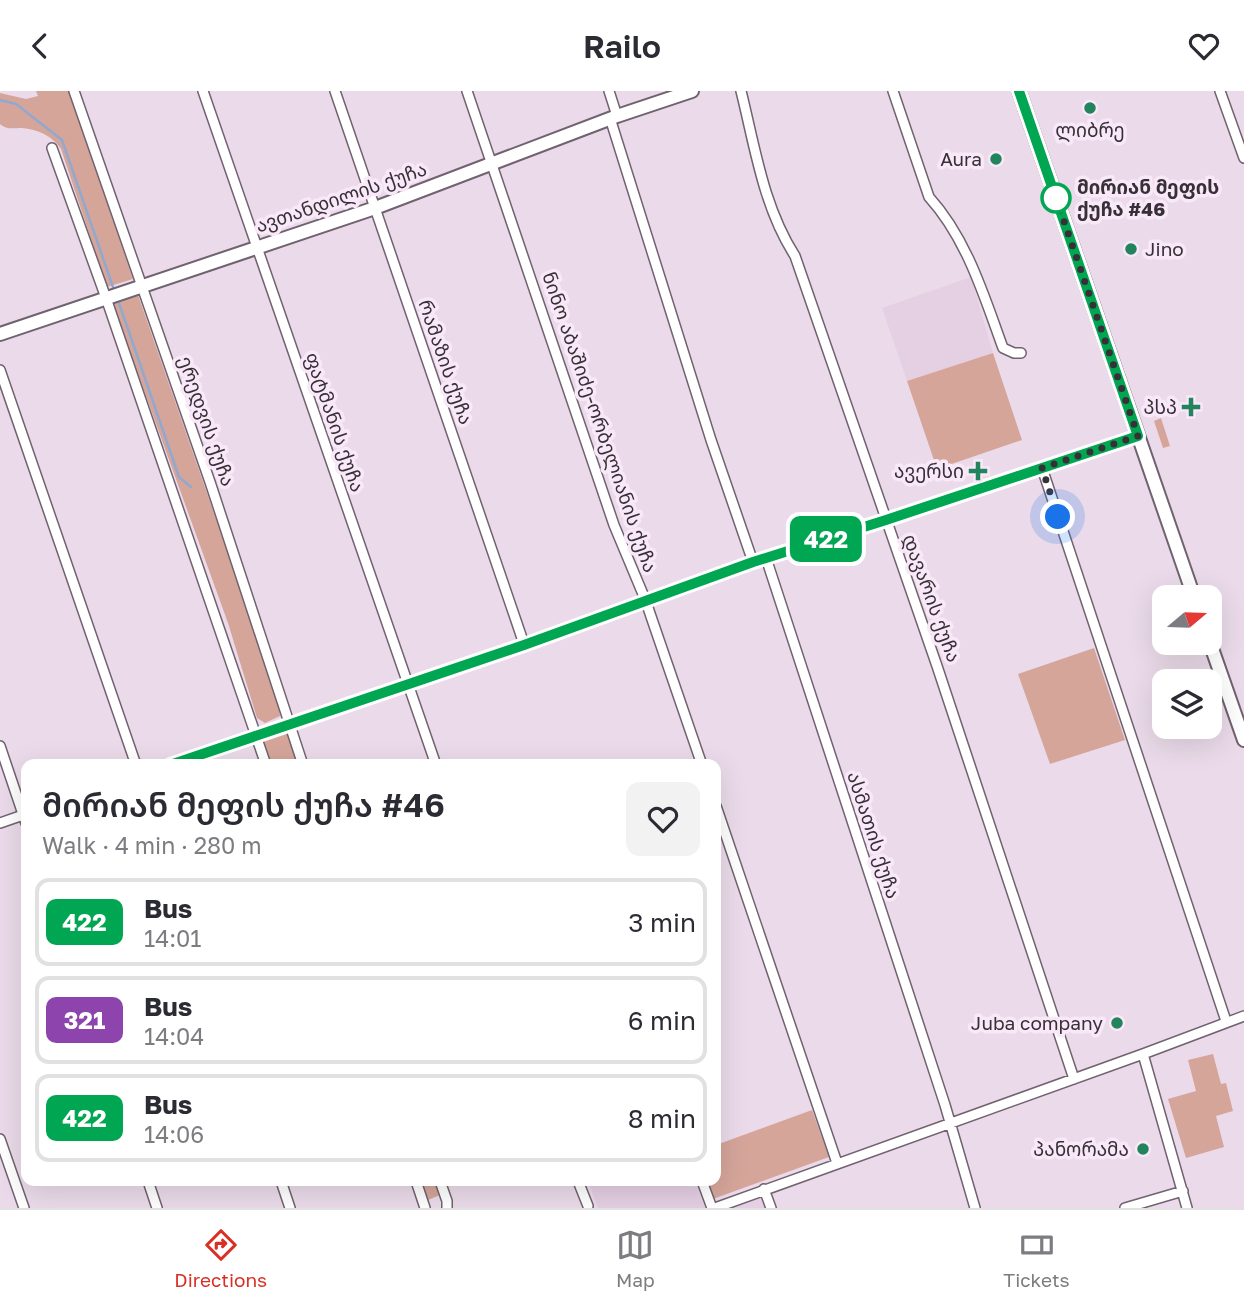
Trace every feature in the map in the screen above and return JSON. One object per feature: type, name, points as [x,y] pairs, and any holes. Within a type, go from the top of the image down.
[{"type":"street","name":"ერედვის ქუჩა","points":[[74,91],[211,482],[301,759]]},
{"type":"street","name":"ფატმანის ქუჩა","points":[[203,91],[434,759]]},
{"type":"street","name":"რამაზის ქუჩა","points":[[335,91],[524,645]]},
{"type":"street","name":"ნინო აბაშიძე-ორბელიანის ქუჩა","points":[[467,91],[614,525],[645,599],[700,759]]},
{"type":"street","points":[[609,91],[613,117],[711,440],[753,562]]},
{"type":"street","name":"ავთანდილის ქუჩა","points":[[0,334],[375,208],[613,117],[692,91]]},
{"type":"street","name":"დავარის ქუჩა","points":[[741,91],[754,152],[771,205],[783,238],[795,256],[946,691],[1074,1079]]},
{"type":"street","points":[[893,91],[929,197],[939,208],[974,268],[1003,348],[1021,353]]},
{"type":"street","points":[[1018,91],[1190,585]]},
{"type":"street","points":[[1220,91],[1244,158]]},
{"type":"street","points":[[52,148],[265,759]]},
{"type":"street","points":[[0,370],[134,759]]},
{"type":"street","points":[[188,759],[524,645],[753,562],[1138,436]]},
{"type":"street","points":[[1042,468],[1226,1021]]},
{"type":"street","name":"ასმათის ქუჩა","points":[[766,558],[950,1122],[975,1208]]},
{"type":"street","points":[[1214,655],[1244,740]]},
{"type":"street","points":[[0,746],[21,806]]},
{"type":"street","points":[[0,823],[21,818]]},
{"type":"street","points":[[721,821],[837,1163]]},
{"type":"street","points":[[704,1186],[714,1208],[1244,1016]]},
{"type":"street","points":[[1143,1054],[1187,1208]]},
{"type":"street","points":[[0,1139],[23,1208]]},
{"type":"street","points":[[150,1186],[157,1208]]},
{"type":"street","points":[[283,1186],[290,1208]]},
{"type":"street","points":[[418,1186],[425,1208]]},
{"type":"street","points":[[442,1186],[447,1208]]},
{"type":"street","points":[[580,1186],[588,1206]]},
{"type":"street","points":[[764,1189],[771,1208]]},
{"type":"street","points":[[1125,1208],[1183,1191]]},
{"type":"shaded area","points":[[36,91],[69,91],[133,279],[107,287],[58,144],[39,132],[8,128],[0,124],[0,93],[26,99],[38,96]]},
{"type":"shaded area","points":[[971,277],[993,353],[907,381],[882,308]]},
{"type":"shaded area","points":[[138,295],[278,697],[280,716],[265,723],[257,718],[228,623],[112,302]]},
{"type":"shaded area","points":[[993,353],[1022,440],[937,469],[907,381]]},
{"type":"shaded area","points":[[1161,418],[1170,446],[1163,448],[1154,421]]},
{"type":"shaded area","points":[[1094,648],[1125,740],[1050,764],[1018,674]]},
{"type":"shaded area","points":[[286,730],[297,759],[270,759],[263,741],[266,737]]},
{"type":"shaded area","points":[[1213,1054],[1221,1084],[1226,1083],[1233,1111],[1216,1116],[1224,1147],[1186,1158],[1168,1099],[1196,1091],[1188,1060]]},
{"type":"shaded area","points":[[812,1110],[829,1157],[713,1199],[709,1186],[721,1186],[721,1143]]},
{"type":"shaded area","points":[[423,1186],[437,1186],[440,1195],[428,1200]]},
{"type":"shaded area","points":[[590,1186],[697,1186],[705,1208],[598,1208]]},
{"type":"shaded area","points":[[760,1196],[765,1208],[727,1208]]},
{"type":"waterway","points":[[0,100],[16,104],[62,140],[113,287]]},
{"type":"waterway","points":[[119,303],[179,477],[191,487]]},
{"type":"bus line","name":"422","points":[[188,759],[524,645],[753,562],[1138,436],[1019,91]]},
{"type":"place","name":"ლიბრე","points":[[1090,108]]},
{"type":"place","name":"Aura","points":[[996,159]]},
{"type":"place","name":"მირიან მეფის ქუჩა #46","points":[[1056,198]]},
{"type":"place","name":"Jino","points":[[1131,249]]},
{"type":"place","name":"პსპ","points":[[1191,407]]},
{"type":"place","name":"ავერსი","points":[[978,471]]},
{"type":"place","name":"Juba company","points":[[1117,1023]]},
{"type":"place","name":"პანორამა","points":[[1143,1149]]},
{"type":"route","points":[[1056,198],[1138,436],[1042,468],[1058,517]]}]
